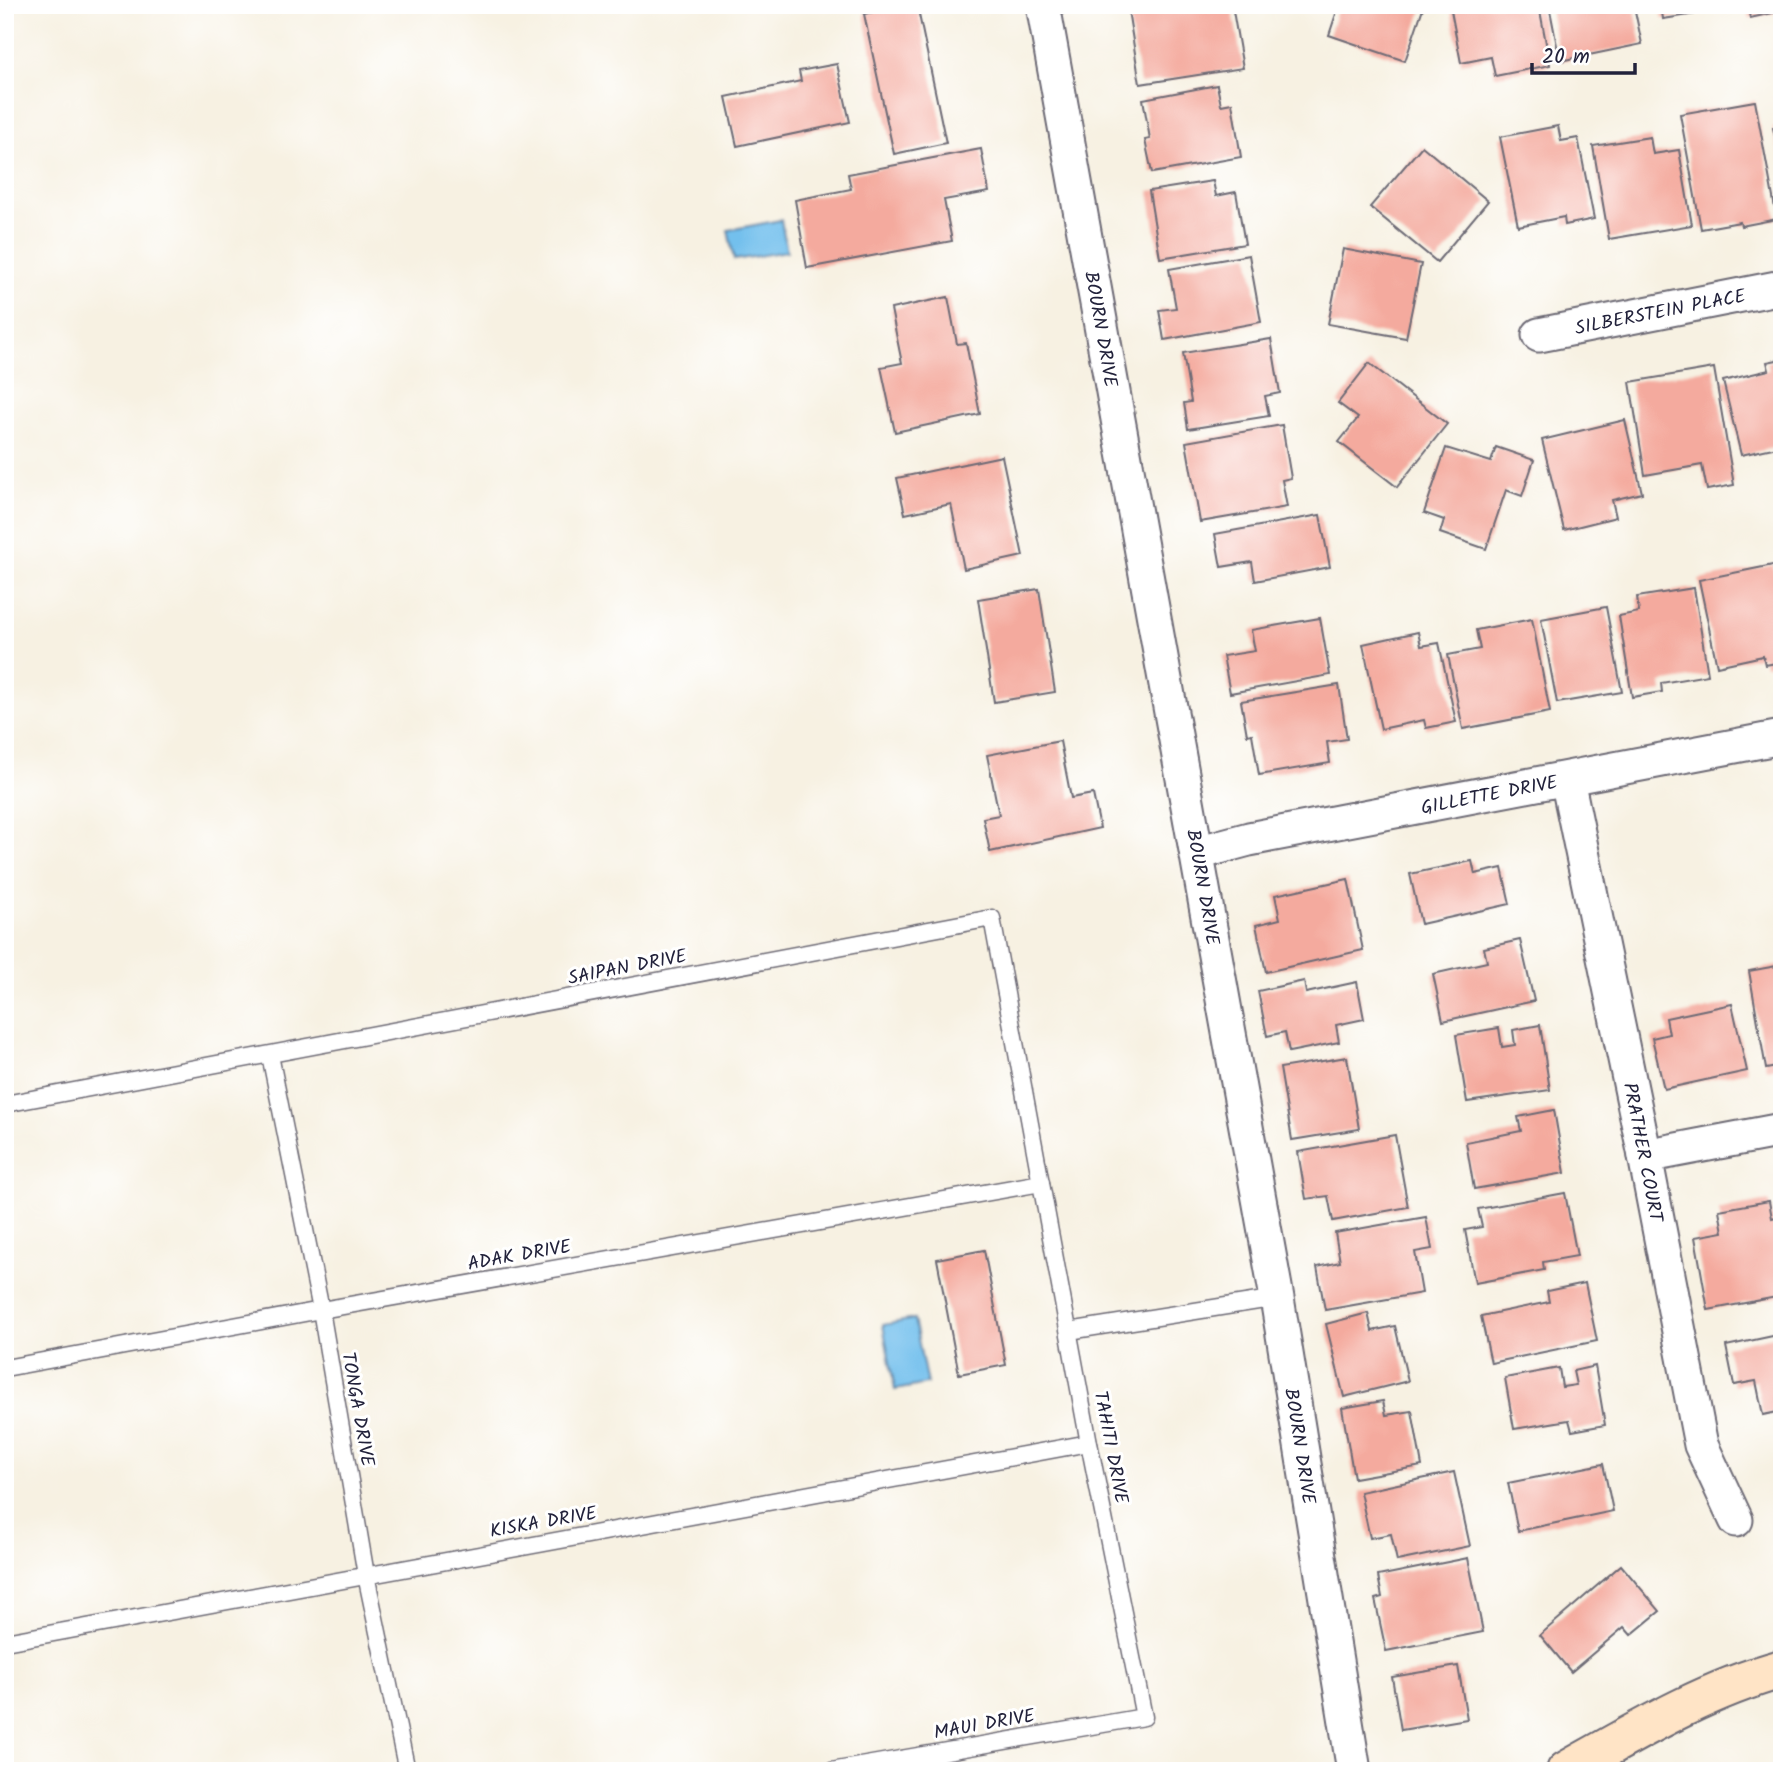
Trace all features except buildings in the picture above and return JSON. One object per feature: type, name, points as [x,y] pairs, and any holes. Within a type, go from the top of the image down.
[{"type":"street","name":"BOURN DRIVE","points":[[1044,5],[1277,1298],[1354,1771]]},
{"type":"street","name":"SILBERSTEIN PLACE","points":[[1539,335],[1782,287]]},
{"type":"street","name":"GILLETTE DRIVE","points":[[1198,853],[1249,839],[1782,737]]},
{"type":"street","name":"PRATHER COURT","points":[[1567,779],[1645,1156],[1701,1445],[1735,1520]]},
{"type":"street","points":[[1645,1156],[1782,1130]]},
{"type":"street","points":[[1566,1771],[1673,1711],[1734,1685],[1782,1669]]},
{"type":"lane","name":"SAIPAN DRIVE","points":[[5,1104],[992,918],[1041,1183]]},
{"type":"lane","name":"TONGA DRIVE","points":[[270,1055],[321,1310],[366,1574],[407,1771]]},
{"type":"lane","name":"ADAK DRIVE","points":[[5,1368],[1041,1183]]},
{"type":"lane","name":"TAHITI DRIVE","points":[[1041,1183],[1089,1443],[1144,1717]]},
{"type":"lane","points":[[1069,1331],[1277,1298]]},
{"type":"lane","name":"KISKA DRIVE","points":[[5,1642],[1089,1443]]},
{"type":"lane","name":"MAUI DRIVE","points":[[831,1771],[1144,1717]]},
{"type":"water","points":[[781,220],[787,251],[734,260],[728,230]]},
{"type":"water","points":[[914,1319],[927,1384],[895,1390],[883,1325]]}]
